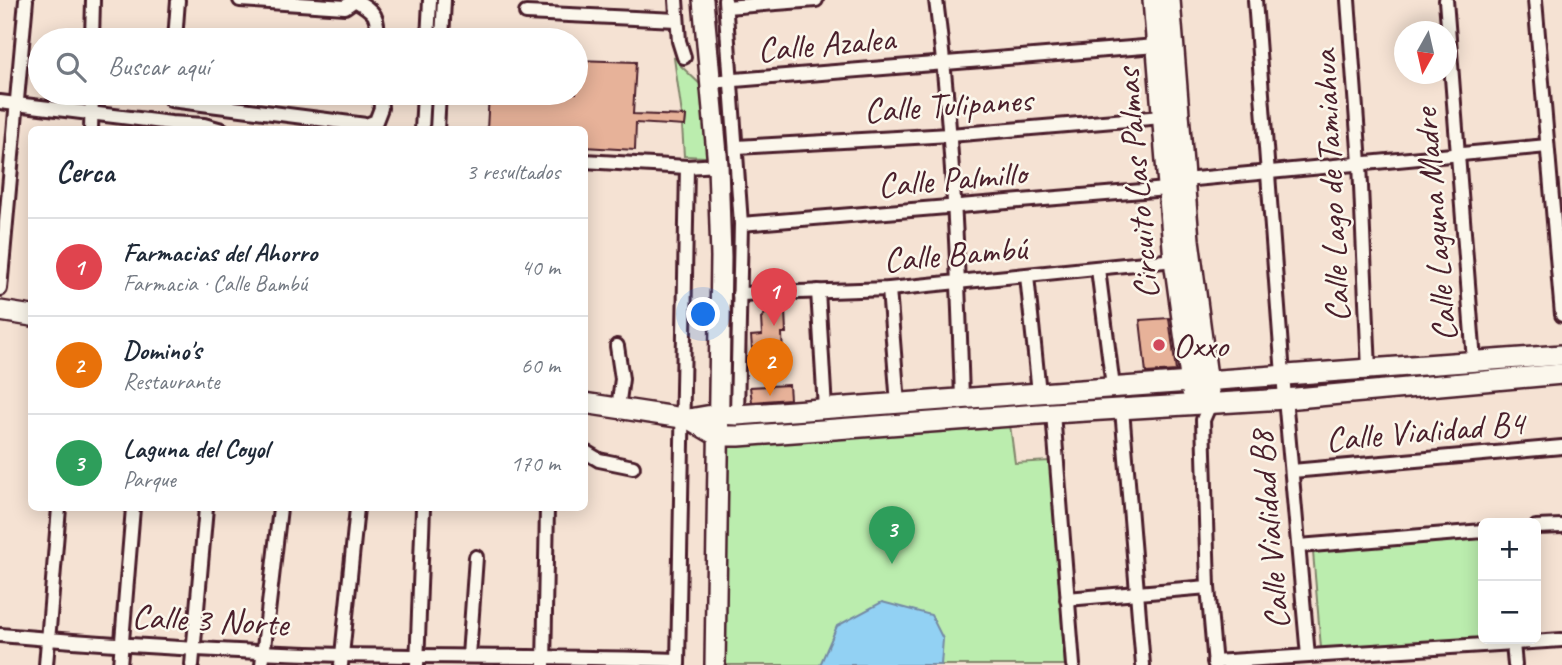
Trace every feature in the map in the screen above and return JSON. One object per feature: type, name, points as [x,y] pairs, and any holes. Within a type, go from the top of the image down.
[{"type":"street","points":[[0,289],[26,0]]},
{"type":"street","points":[[92,28],[93,0]]},
{"type":"street","points":[[176,28],[178,0]]},
{"type":"street","points":[[240,0],[345,7],[355,0],[372,10],[377,19],[377,28]]},
{"type":"street","points":[[429,28],[430,0]]},
{"type":"street","points":[[443,28],[444,0]]},
{"type":"street","points":[[676,0],[680,47],[684,57]]},
{"type":"street","points":[[703,0],[718,166],[728,414]]},
{"type":"street","points":[[715,665],[718,436],[728,414],[739,294],[741,224],[726,4],[816,0]]},
{"type":"street","points":[[936,0],[950,135],[958,281],[954,400],[948,421]]},
{"type":"street","name":"Circuito Las Palmas","points":[[1153,0],[1162,117],[1189,240],[1202,409]]},
{"type":"street","name":"Circuito Las Palmas","points":[[1170,0],[1176,184],[1174,260],[1199,382]]},
{"type":"street","name":"Calle Vialidad B8","points":[[1255,0],[1283,375],[1308,656]]},
{"type":"street","name":"Calle Lago de Tamiahua","points":[[1349,0],[1360,163],[1369,369]]},
{"type":"street","name":"Calle Laguna Madre","points":[[1446,0],[1474,362]]},
{"type":"street","points":[[1535,0],[1562,315]]},
{"type":"street","points":[[526,13],[677,20]]},
{"type":"street","name":"Calle Azalea","points":[[710,82],[1156,47]]},
{"type":"street","points":[[0,102],[92,112],[171,126],[208,126]]},
{"type":"street","points":[[91,126],[92,105]]},
{"type":"street","points":[[171,105],[171,126]]},
{"type":"street","points":[[227,105],[366,125],[376,121],[381,105]]},
{"type":"street","points":[[422,126],[423,105]]},
{"type":"street","points":[[437,126],[438,105]]},
{"type":"street","name":"Calle Tulipanes","points":[[737,147],[950,135],[1162,117]]},
{"type":"street","name":"Calle Palmillo","points":[[741,224],[955,206],[1176,184],[1268,171],[1547,146]]},
{"type":"street","points":[[588,160],[687,167],[718,166]]},
{"type":"street","points":[[678,662],[685,418],[687,167]]},
{"type":"street","name":"Calle Bambú","points":[[739,294],[889,289],[1174,260]]},
{"type":"street","points":[[1098,269],[1113,387]]},
{"type":"street","points":[[1027,276],[1039,393]]},
{"type":"street","points":[[889,289],[898,404]]},
{"type":"street","points":[[818,292],[830,408],[838,429]]},
{"type":"street","points":[[0,311],[28,315]]},
{"type":"street","points":[[617,346],[622,379],[618,408]]},
{"type":"street","points":[[588,404],[685,418],[1562,355]]},
{"type":"street","points":[[685,418],[718,436],[1122,409],[1202,409],[1562,374]]},
{"type":"street","points":[[1122,409],[1143,665]]},
{"type":"street","points":[[1202,409],[1208,587],[1215,664],[1497,644]]},
{"type":"street","points":[[1053,413],[1073,665]]},
{"type":"street","name":"Calle Vialidad B4","points":[[1292,471],[1562,447]]},
{"type":"street","points":[[588,453],[599,460],[634,467]]},
{"type":"street","points":[[46,665],[59,511]]},
{"type":"street","points":[[120,665],[133,511]]},
{"type":"street","points":[[192,665],[206,511]]},
{"type":"street","points":[[262,665],[280,511]]},
{"type":"street","points":[[341,660],[357,511]]},
{"type":"street","points":[[417,660],[423,511]]},
{"type":"street","points":[[544,660],[547,511]]},
{"type":"street","points":[[1541,527],[1562,526]]},
{"type":"street","points":[[1299,546],[1478,531]]},
{"type":"street","points":[[465,659],[476,557]]},
{"type":"street","points":[[1068,599],[1208,587]]},
{"type":"street","name":"Calle 3 Norte","points":[[0,635],[263,651],[341,660],[678,662]]},
{"type":"street","points":[[1541,641],[1562,640]]},
{"type":"street","points":[[1513,644],[1515,665]]},
{"type":"green space","points":[[674,58],[680,59],[681,66],[702,86],[707,157],[684,156],[682,125],[685,125],[686,116],[682,115]]},
{"type":"green space","points":[[1010,425],[1015,463],[1050,461],[1065,665],[725,665],[728,445]]},
{"type":"green space","points":[[1478,538],[1478,638],[1321,648],[1313,552]]},
{"type":"water","points":[[882,602],[931,615],[943,639],[941,665],[820,665],[837,626]]},
{"type":"building","points":[[588,60],[636,62],[633,114],[686,116],[685,126],[636,123],[635,150],[588,147],[588,126],[487,126],[488,105],[588,105]]},
{"type":"building","points":[[785,310],[783,357],[762,359],[752,348],[751,336],[762,335],[761,318],[768,311]]},
{"type":"building","name":"Oxxo","points":[[1169,318],[1176,371],[1146,373],[1140,320]]},
{"type":"building","points":[[789,385],[790,399],[752,402],[750,387]]},
{"type":"place","name":"Farmacias del Ahorro","points":[[774,326]]},
{"type":"place","name":"Oxxo","points":[[1159,345]]},
{"type":"place","name":"Domino's","points":[[770,396]]},
{"type":"place","name":"Laguna del Coyol","points":[[892,564]]}]
